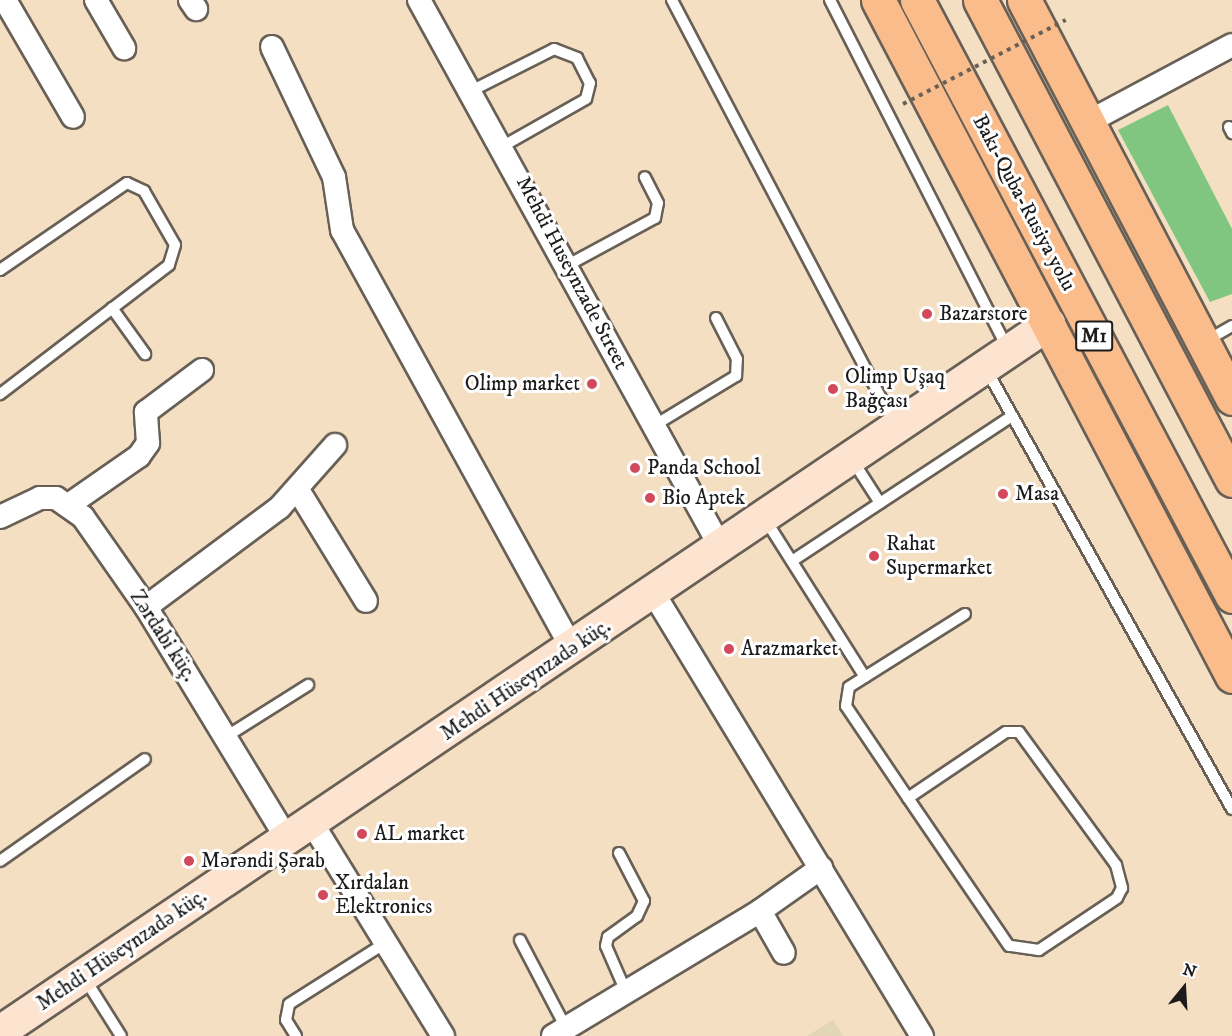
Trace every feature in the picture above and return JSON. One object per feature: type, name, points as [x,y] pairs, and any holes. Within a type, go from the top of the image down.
[{"type":"highway","points":[[878,0],[1232,676]]},
{"type":"highway","name":"Bakı-Quba-Rusiya yolu","points":[[917,0],[1232,596]]},
{"type":"highway","name":"M1","points":[[980,0],[1232,480]]},
{"type":"highway","points":[[1024,0],[1232,398]]},
{"type":"street","points":[[4,0],[73,117]]},
{"type":"street","points":[[96,0],[124,48]]},
{"type":"street","name":"Mehdi Huseynzadе Street","points":[[419,0],[473,90],[721,548]]},
{"type":"street","points":[[1088,122],[1232,45]]},
{"type":"street","points":[[272,48],[334,177],[342,230],[572,649]]},
{"type":"street","name":"Mehdi Hüseynzadə küç.","points":[[0,1032],[654,594],[1048,324]]},
{"type":"street","points":[[0,517],[40,498],[70,504],[139,456],[148,443],[146,412],[202,370]]},
{"type":"street","points":[[146,607],[298,490],[335,445]]},
{"type":"street","points":[[298,490],[366,601]]},
{"type":"street","name":"Zərdabi küç.","points":[[70,504],[146,607],[227,736],[385,943],[443,1036]]},
{"type":"street","points":[[654,594],[922,1036]]},
{"type":"street","points":[[559,1032],[760,911],[820,868]]},
{"type":"street","points":[[760,911],[784,953]]},
{"type":"lane","points":[[672,0],[896,427]]},
{"type":"lane","points":[[830,0],[997,358],[1012,416],[1232,809]]},
{"type":"lane","points":[[473,90],[554,49],[577,58],[590,83],[586,99],[503,146]]},
{"type":"lane","points":[[568,265],[655,218],[658,203],[645,177]]},
{"type":"lane","points":[[0,270],[118,188],[138,185],[172,236],[174,257],[0,394]]},
{"type":"lane","points":[[112,308],[145,354]]},
{"type":"lane","points":[[655,425],[736,376],[737,359],[716,318]]},
{"type":"lane","points":[[1203,342],[1232,326]]},
{"type":"lane","points":[[792,561],[1012,416]]},
{"type":"lane","points":[[851,459],[880,503]]},
{"type":"lane","points":[[765,519],[865,677]]},
{"type":"lane","points":[[908,798],[1006,732],[1019,732],[1116,865],[1122,888],[1117,898],[1039,950],[1009,946],[908,798],[846,706],[849,687],[965,614]]},
{"type":"lane","points":[[227,736],[308,685]]},
{"type":"lane","points":[[0,861],[145,759]]},
{"type":"lane","points":[[619,853],[644,902],[637,916],[608,936],[606,946],[626,992]]},
{"type":"lane","points":[[520,940],[559,1032]]},
{"type":"lane","points":[[296,1036],[286,1020],[289,1004],[385,943]]},
{"type":"lane","points":[[84,976],[121,1036]]},
{"type":"path","points":[[903,104],[1066,21]]},
{"type":"shaded area","points":[[833,1020],[843,1036],[807,1036]]},
{"type":"green space","points":[[1168,105],[1232,229],[1232,294],[1210,302],[1118,130]]},
{"type":"place","name":"Bazarstore","points":[[927,314]]},
{"type":"place","name":"Olimp market","points":[[592,384]]},
{"type":"place","name":"Olimp Uşaq Bağçası","points":[[833,389]]},
{"type":"place","name":"Panda School","points":[[635,468]]},
{"type":"place","name":"Masa","points":[[1003,494]]},
{"type":"place","name":"Bio Aptek","points":[[650,498]]},
{"type":"place","name":"Rahat Supermarket","points":[[874,556]]},
{"type":"place","name":"Arazmarket","points":[[729,649]]},
{"type":"place","name":"AL market","points":[[362,834]]},
{"type":"place","name":"Mərəndi Şərab","points":[[189,861]]},
{"type":"place","name":"Xırdalan Elektronics","points":[[323,895]]}]
